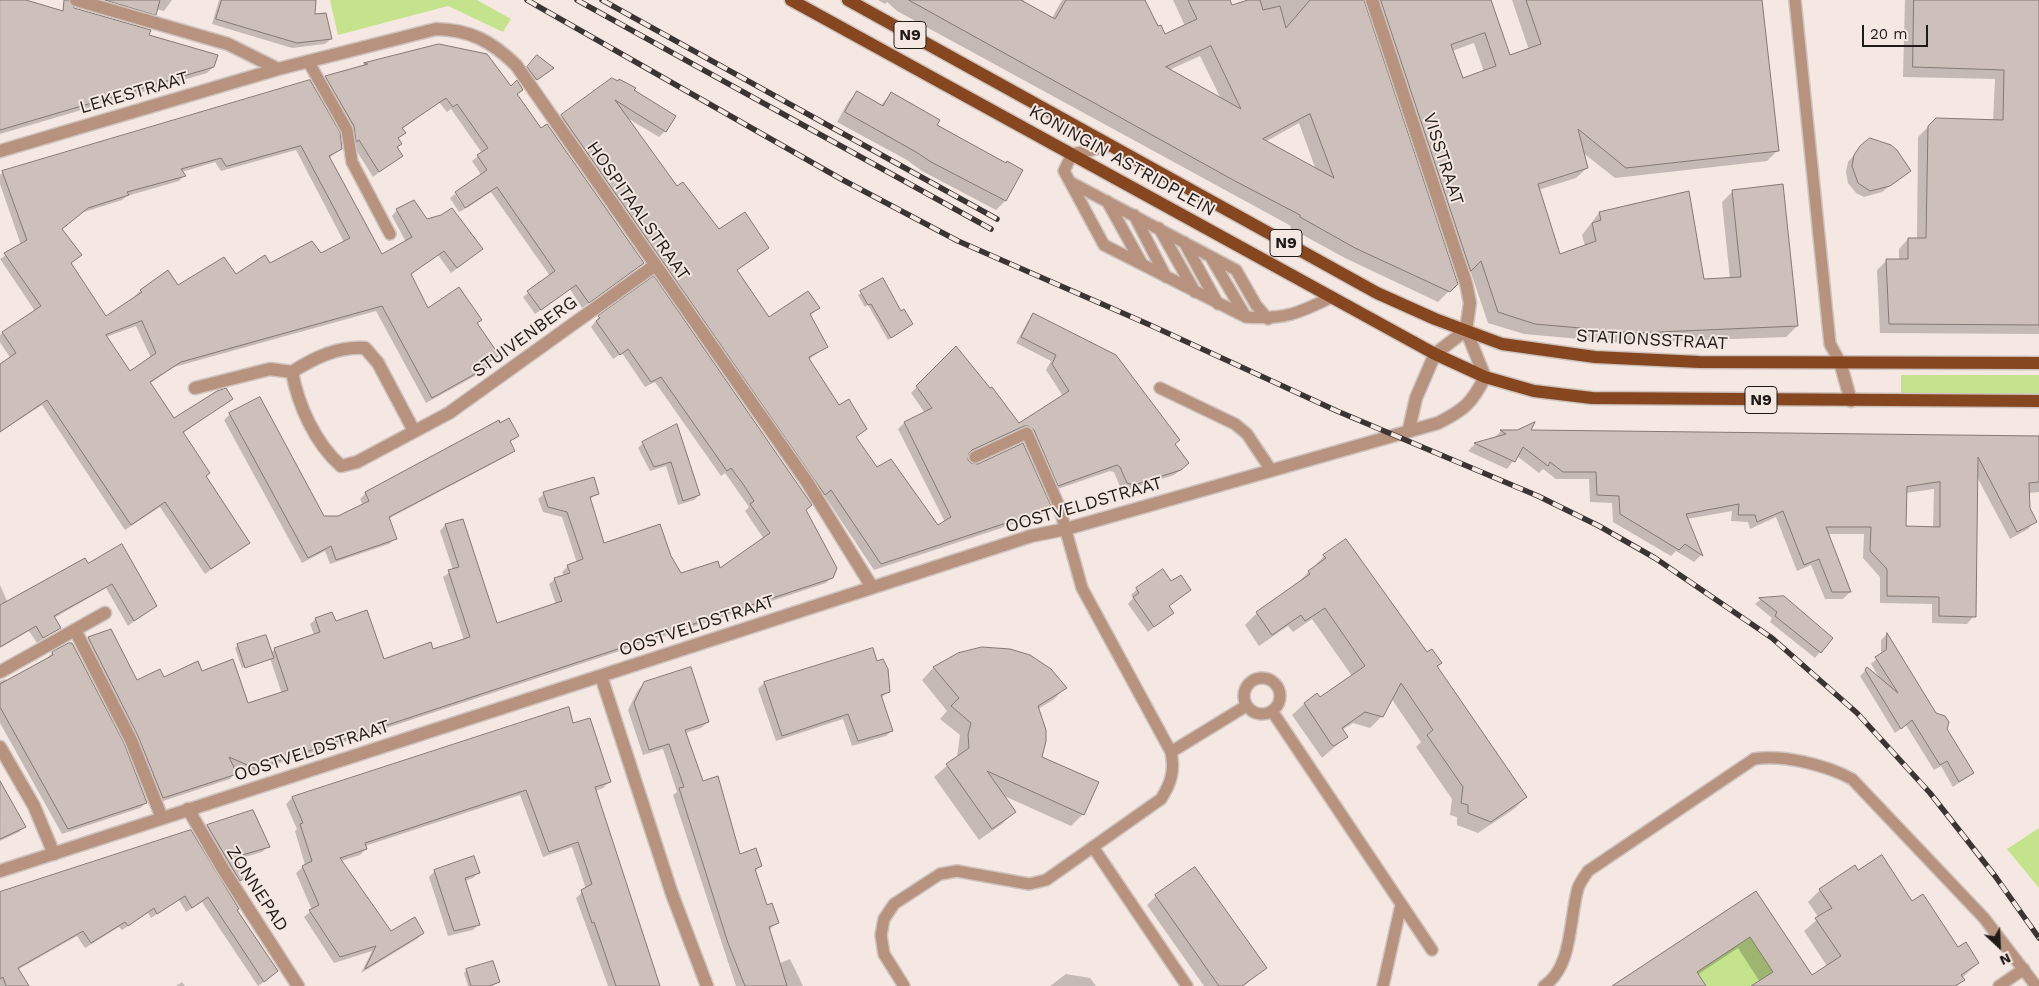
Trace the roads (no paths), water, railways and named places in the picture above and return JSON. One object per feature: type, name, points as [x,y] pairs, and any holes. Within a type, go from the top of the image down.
[{"type":"main road","name":"KONINGIN ASTRIDPLEIN","points":[[791,0],[1435,354]]},
{"type":"main road","name":"KONINGIN ASTRIDPLEIN","points":[[848,0],[1377,293],[1435,319],[1466,330]]},
{"type":"main road","name":"STATIONSSTRAAT","points":[[1466,330],[1502,344],[1595,357],[1698,362],[2039,362]]},
{"type":"main road","name":"N9","points":[[1435,354],[1485,377],[1534,391],[1592,398],[2039,401]]},
{"type":"street","points":[[76,0],[228,44],[278,69]]},
{"type":"street","name":"VISSTRAAT","points":[[1372,0],[1466,283],[1470,304],[1466,330]]},
{"type":"street","name":"HOSPITAALSTRAAT","points":[[278,69],[436,29],[458,30],[480,38],[501,51],[516,65],[654,266],[807,482],[872,587]]},
{"type":"street","name":"LEKESTRAAT","points":[[0,151],[278,69]]},
{"type":"street","name":"STUIVENBERG","points":[[292,372],[296,398],[328,455],[341,466],[357,462],[450,413],[654,266]]},
{"type":"street","points":[[1409,429],[1416,398],[1435,354],[1466,330],[1485,377]]},
{"type":"street","points":[[195,388],[270,369],[292,372],[312,359],[348,347],[365,348],[378,363],[414,431]]},
{"type":"street","points":[[1840,362],[1851,401]]},
{"type":"street","name":"OOSTVELDSTRAAT","points":[[0,871],[1031,536],[1066,529],[1438,422],[1461,411],[1477,392],[1485,377]]},
{"type":"street","points":[[0,672],[105,614]]},
{"type":"street","points":[[75,630],[131,740],[162,818]]},
{"type":"street","points":[[601,676],[672,894],[707,986]]},
{"type":"street","points":[[0,747],[34,806],[54,854]]},
{"type":"street","name":"ZONNEPAD","points":[[188,810],[223,869],[298,986]]},
{"type":"lane","points":[[1795,0],[1830,344],[1840,362]]},
{"type":"lane","points":[[308,61],[347,130],[352,162],[390,234]]},
{"type":"lane","points":[[1111,146],[1072,154],[1064,171],[1104,245],[1246,317],[1268,319],[1295,315],[1332,297]]},
{"type":"lane","points":[[1070,182],[1236,270],[1256,305],[1268,319]]},
{"type":"lane","points":[[1107,201],[1142,264]]},
{"type":"lane","points":[[1134,215],[1166,277]]},
{"type":"lane","points":[[1159,228],[1195,292]]},
{"type":"lane","points":[[1184,242],[1218,304]]},
{"type":"lane","points":[[1210,256],[1246,317]]},
{"type":"lane","points":[[1160,388],[1235,424],[1247,434],[1271,470]]},
{"type":"lane","points":[[904,986],[884,954],[881,935],[884,919],[894,904],[940,874],[957,871],[1029,884],[1046,880],[1160,798],[1170,783],[1174,766],[1171,752],[1082,588],[1059,506],[1027,433],[975,457]]},
{"type":"lane","points":[[1266,678],[1276,685],[1279,690],[1279,702],[1272,711],[1261,714],[1250,710],[1246,706],[1244,695],[1249,684],[1254,680],[1266,678]]},
{"type":"lane","points":[[1171,752],[1246,706]]},
{"type":"lane","points":[[1272,711],[1432,950]]},
{"type":"lane","points":[[1544,986],[1554,980],[1562,965],[1579,886],[1588,871],[1754,759],[1771,756],[1837,770],[1852,778],[1984,918],[2036,986]]},
{"type":"lane","points":[[1093,847],[1187,986]]},
{"type":"lane","points":[[1383,986],[1401,905]]},
{"type":"lane","points":[[1999,986],[2024,969]]},
{"type":"railway","points":[[527,0],[841,179],[958,241],[1150,325],[1337,411],[1538,496],[1599,526],[1655,558],[1772,638],[1857,713],[1930,793],[1995,876],[2039,938]]},
{"type":"railway","points":[[577,0],[991,229]]},
{"type":"railway","points":[[602,0],[997,219]]}]
